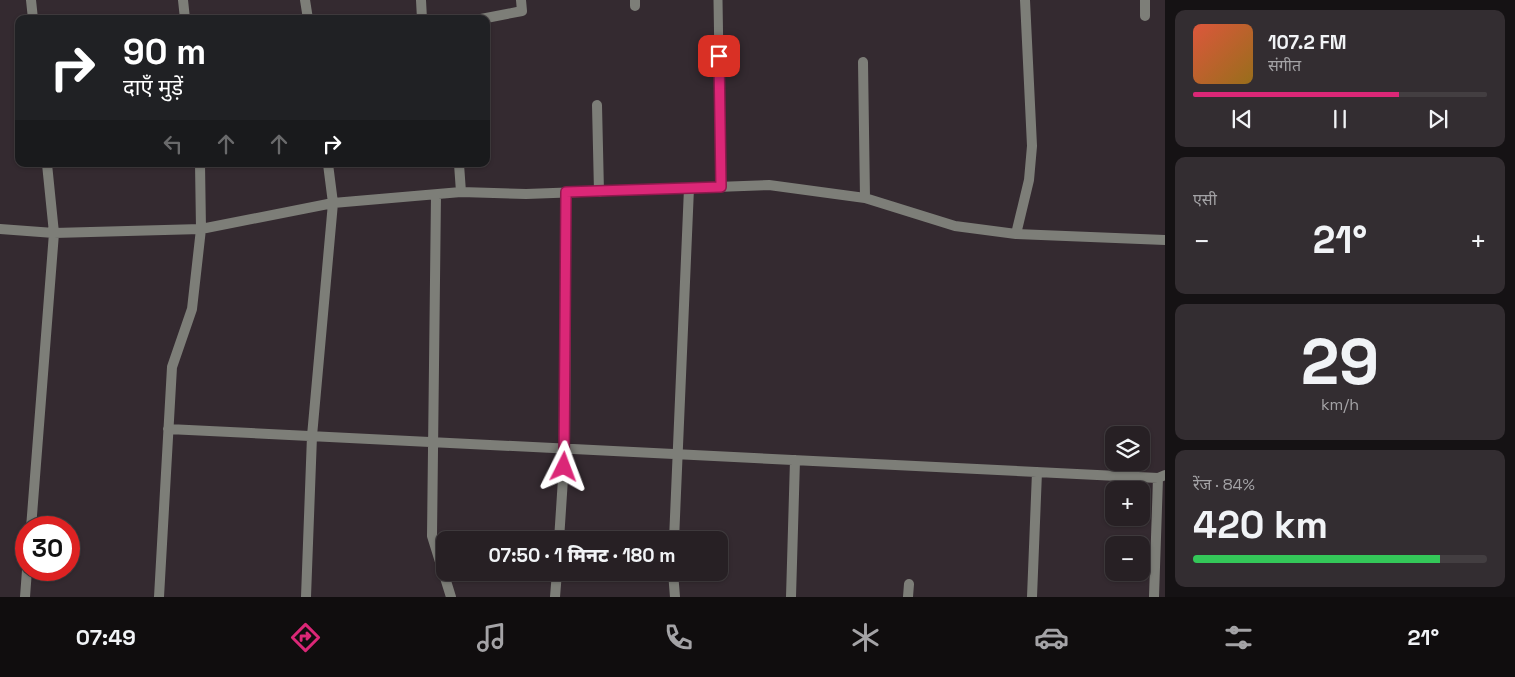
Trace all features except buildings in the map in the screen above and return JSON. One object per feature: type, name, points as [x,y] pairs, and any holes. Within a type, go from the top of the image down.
[{"type":"street","points":[[31,0],[33,15]]},
{"type":"street","points":[[182,0],[184,15]]},
{"type":"street","points":[[305,0],[307,15]]},
{"type":"street","points":[[421,0],[422,15]]},
{"type":"street","points":[[490,17],[522,12],[521,0]]},
{"type":"street","points":[[1016,234],[1029,180],[1032,146],[1025,0]]},
{"type":"street","points":[[1145,0],[1146,16]]},
{"type":"street","points":[[863,62],[864,198]]},
{"type":"street","points":[[597,105],[600,192]]},
{"type":"street","points":[[32,516],[54,233],[47,167]]},
{"type":"street","points":[[159,597],[172,367],[192,309],[201,229],[200,167]]},
{"type":"street","points":[[306,597],[312,436],[333,203],[328,167]]},
{"type":"street","points":[[458,167],[460,192]]},
{"type":"street","points":[[0,229],[54,233],[201,229],[333,203],[436,196],[460,192],[600,192],[769,185],[864,198],[956,226],[1016,234],[1165,240]]},
{"type":"street","points":[[675,531],[689,188]]},
{"type":"street","points":[[560,531],[565,448],[566,192]]},
{"type":"street","points":[[436,196],[432,536],[451,597]]},
{"type":"street","points":[[168,429],[1037,472],[1162,476],[1154,597]]},
{"type":"street","points":[[791,597],[795,460]]},
{"type":"street","points":[[1032,597],[1037,472]]},
{"type":"street","points":[[25,597],[26,581]]},
{"type":"street","points":[[555,597],[556,581]]},
{"type":"street","points":[[674,581],[675,597]]},
{"type":"street","points":[[908,597],[909,584]]},
{"type":"lane","points":[[718,0],[721,187]]},
{"type":"route","points":[[564,467],[566,192],[721,187],[719,56]]}]
